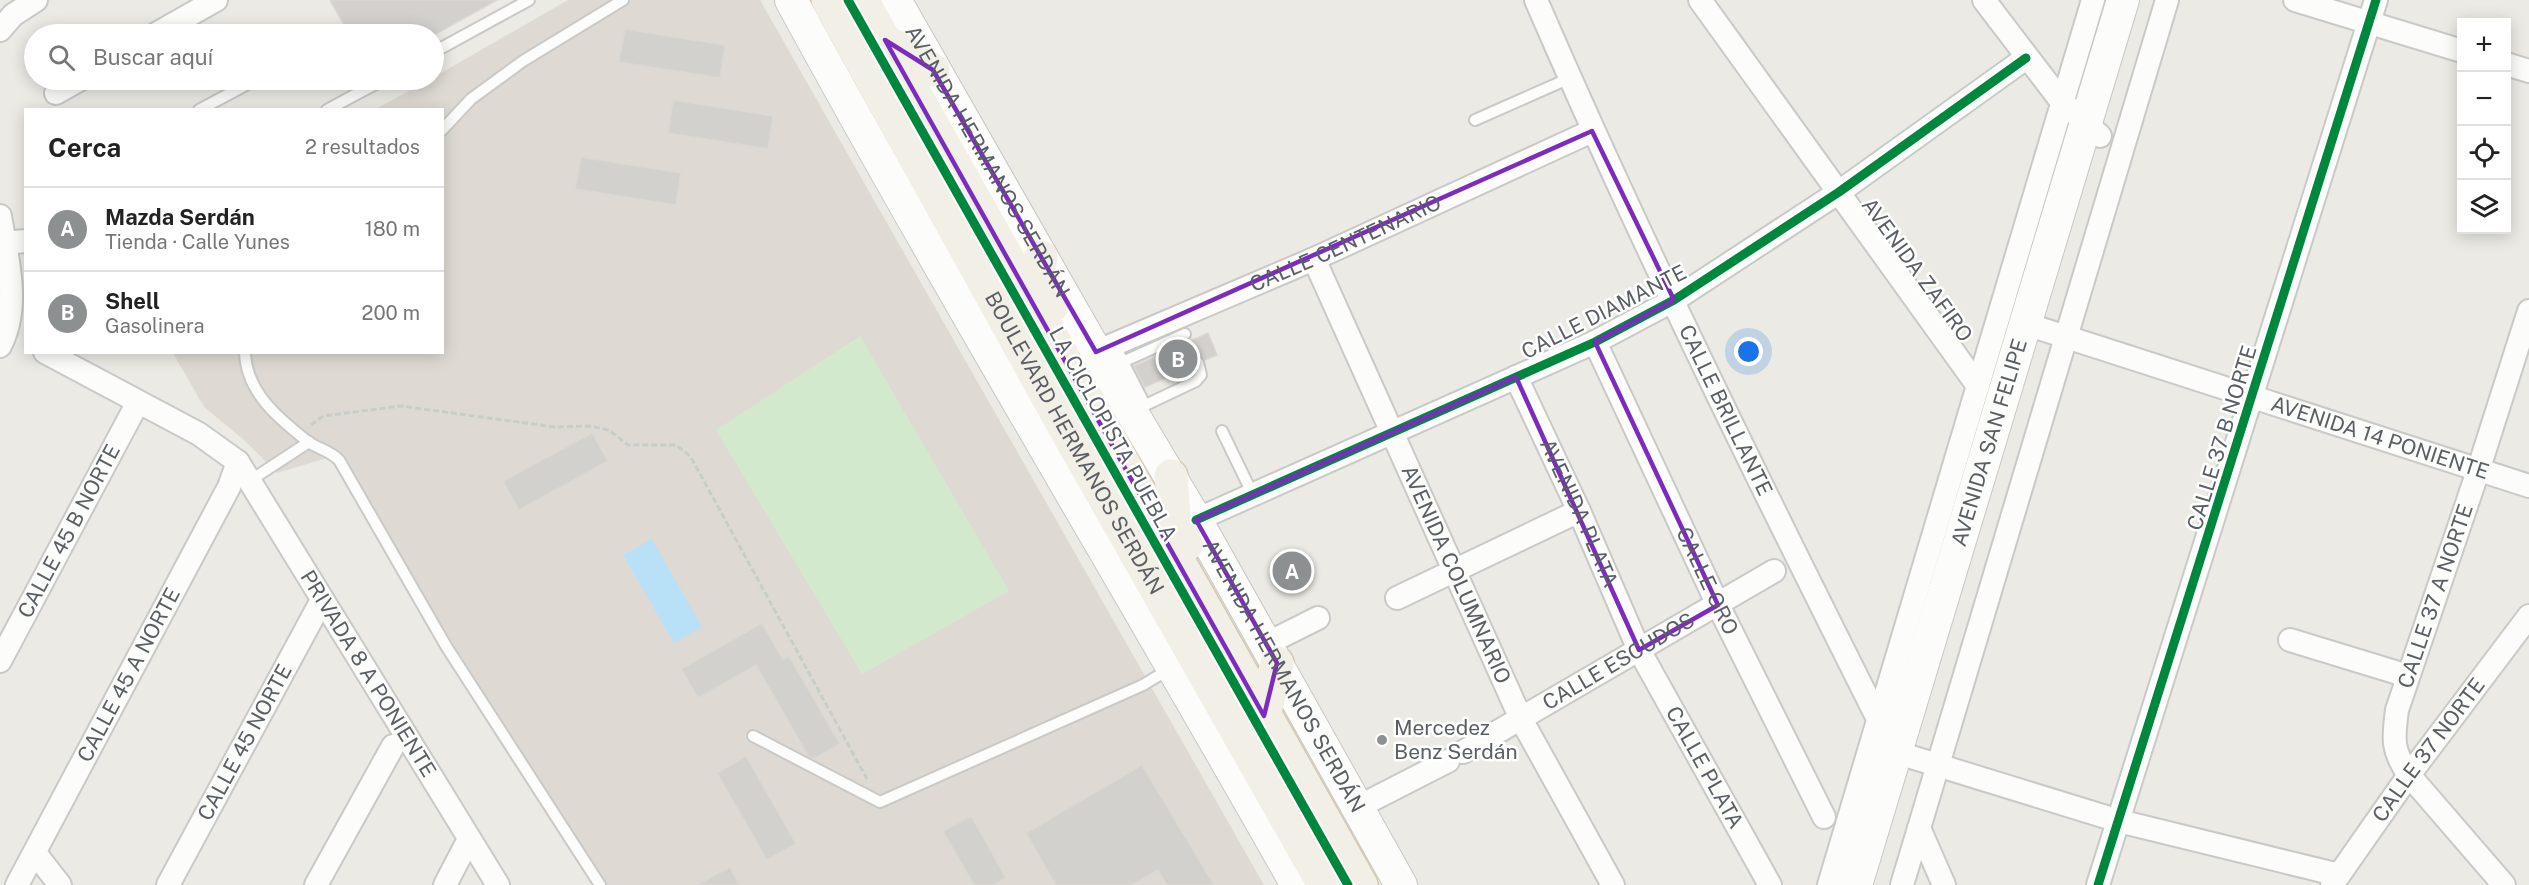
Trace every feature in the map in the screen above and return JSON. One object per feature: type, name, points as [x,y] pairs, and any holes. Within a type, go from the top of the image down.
[{"type":"main road","points":[[791,0],[861,129],[1174,666],[1297,885]]},
{"type":"main road","points":[[810,0],[845,31]]},
{"type":"main road","name":"BOULEVARD HERMANOS SERDÁN","points":[[828,0],[1067,432],[1324,885]]},
{"type":"main road","name":"BOULEVARD HERMANOS SERDÁN","points":[[862,0],[1361,885]]},
{"type":"main road","name":"AVENIDA HERMANOS SERDÁN","points":[[895,0],[1041,257],[1110,357],[1171,476],[1401,885]]},
{"type":"main road","name":"AVENIDA SAN FELIPE","points":[[1878,885],[2045,330],[2122,0]]},
{"type":"main road","name":"AVENIDA SAN FELIPE","points":[[2093,130],[2141,0]]},
{"type":"main road","points":[[885,40],[933,70]]},
{"type":"main road","points":[[1041,257],[1038,270],[1040,281],[1075,350],[1077,364],[1074,377]]},
{"type":"main road","points":[[1171,476],[1174,516],[1195,567],[1194,591]]},
{"type":"main road","points":[[1264,716],[1271,653]]},
{"type":"main road","name":"AVENIDA SAN FELIPE","points":[[1856,885],[1916,758]]},
{"type":"street","points":[[0,30],[12,15],[36,0]]},
{"type":"street","points":[[174,24],[216,0]]},
{"type":"street","name":"CALLE BRILLANTE","points":[[1536,0],[1593,131],[1878,719]]},
{"type":"street","name":"AVENIDA ZAFIRO","points":[[1700,0],[1978,386]]},
{"type":"street","points":[[1984,0],[2061,101],[2093,130]]},
{"type":"street","name":"AVENIDA SAN FELIPE","points":[[1829,885],[2093,0]]},
{"type":"street","name":"AVENIDA SAN FELIPE","points":[[1902,885],[1919,828],[1916,758],[2045,330],[2167,0]]},
{"type":"street","points":[[2295,0],[2368,25],[2457,50]]},
{"type":"street","name":"CALLE 37 B NORTE","points":[[2098,885],[2254,397],[2376,0]]},
{"type":"street","name":"CALLE DIAMANTE","points":[[1196,520],[1594,342],[1674,300],[1839,192],[2026,58]]},
{"type":"street","points":[[2511,66],[2529,71]]},
{"type":"street","points":[[56,93],[61,90]]},
{"type":"street","name":"CALLE CENTENARIO","points":[[1110,357],[1184,331],[1314,258],[1593,131]]},
{"type":"street","points":[[0,216],[15,242],[8,337]]},
{"type":"street","name":"AVENIDA COLUMNARIO","points":[[1314,258],[1521,719],[1613,885]]},
{"type":"street","name":"CALLE 37 A NORTE","points":[[2504,885],[2409,775],[2397,759],[2393,738],[2397,710],[2478,471],[2529,311]]},
{"type":"street","name":"AVENIDA 14 PONIENTE","points":[[2045,330],[2529,486]]},
{"type":"street","name":"CALLE ORO","points":[[1594,342],[1718,605],[1824,817]]},
{"type":"street","name":"PRIVADA 8 A PONIENTE","points":[[49,354],[199,434],[238,462],[498,885]]},
{"type":"street","name":"AVENIDA PLATA","points":[[1516,377],[1579,511],[1640,650]]},
{"type":"street","name":"CALLE 45 B NORTE","points":[[0,661],[138,402]]},
{"type":"street","name":"CALLE 45 A NORTE","points":[[17,885],[229,487],[238,462]]},
{"type":"street","points":[[1397,598],[1579,511]]},
{"type":"street","name":"CALLE ESCUDOS","points":[[1358,807],[1521,719],[1774,571]]},
{"type":"street","name":"CALLE 45 NORTE","points":[[168,885],[322,600]]},
{"type":"street","name":"CALLE 37 NORTE","points":[[2336,880],[2409,775],[2529,615]]},
{"type":"street","points":[[1271,653],[1317,618]]},
{"type":"street","points":[[2290,640],[2408,676]]},
{"type":"street","name":"CALLE PLATA","points":[[1640,650],[1770,885]]},
{"type":"street","points":[[316,885],[393,746]]},
{"type":"street","points":[[1916,758],[2119,821],[2336,880]]},
{"type":"street","points":[[1919,828],[1944,885]]},
{"type":"street","points":[[445,885],[469,839]]},
{"type":"street","points":[[35,853],[60,885]]},
{"type":"lane","points":[[444,47],[529,0]]},
{"type":"lane","points":[[444,128],[471,99],[523,61],[622,0]]},
{"type":"lane","points":[[1475,120],[1570,78]]},
{"type":"lane","points":[[203,108],[236,90]]},
{"type":"lane","points":[[331,108],[364,90]]},
{"type":"lane","points":[[245,354],[246,370],[260,399],[309,442],[329,450],[339,460],[446,646],[600,885]]},
{"type":"lane","points":[[1138,409],[1200,379],[1198,363]]},
{"type":"lane","points":[[1222,431],[1253,495]]},
{"type":"lane","points":[[251,480],[309,442]]},
{"type":"lane","points":[[753,736],[880,802],[1143,685],[1174,666]]},
{"type":"path","points":[[309,442],[311,426],[323,416],[401,406],[555,427],[590,426],[609,430],[628,445],[676,445],[690,456],[880,802]]},
{"type":"highlighted area","points":[[885,40],[933,70],[1096,352],[1592,131],[1674,300],[1595,342],[1718,605],[1639,650],[1516,377],[1196,520],[1277,663],[1264,716]]},
{"type":"shaded area","points":[[568,0],[760,0],[1264,885],[596,885],[330,457],[277,473],[244,440],[204,407],[174,354],[444,354],[444,108],[378,108],[411,90],[444,90],[444,71]]},
{"type":"green space","points":[[860,336],[1009,591],[862,674],[716,430]]},
{"type":"water","points":[[652,539],[702,627],[674,643],[623,555]]},
{"type":"building","points":[[330,0],[497,0],[444,30],[444,24],[343,24]]},
{"type":"building","points":[[625,29],[725,45],[720,78],[619,62]]},
{"type":"building","points":[[673,100],[773,116],[768,149],[668,133]]},
{"type":"building","points":[[581,157],[681,173],[676,205],[575,189]]},
{"type":"building","points":[[1208,333],[1217,355],[1205,360],[1196,356],[1191,360],[1191,367],[1145,387],[1134,366]]},
{"type":"building","points":[[592,433],[608,461],[519,510],[503,481]]},
{"type":"building","points":[[762,623],[783,660],[789,656],[840,744],[813,759],[809,757],[756,665],[698,698],[681,669]]},
{"type":"building","points":[[746,756],[796,844],[767,860],[717,773]]},
{"type":"building","points":[[1142,765],[1214,885],[1167,885],[1158,870],[1132,885],[1056,885],[1026,833]]},
{"type":"building","points":[[971,816],[1006,878],[993,885],[974,885],[943,831]]},
{"type":"building","points":[[730,867],[739,885],[697,885]]},
{"type":"cycle path","name":"LA CICLOPISTA PUEBLA","points":[[848,0],[1348,885]]},
{"type":"cycle path","points":[[2098,885],[2376,0]]},
{"type":"cycle path","points":[[1196,520],[1595,342],[1674,300],[1839,192],[2026,58]]},
{"type":"place","name":"Shell","points":[[1178,359]]},
{"type":"place","name":"Mazda Serdán","points":[[1292,571]]},
{"type":"place","name":"Mercedez Benz Serdán","points":[[1382,740]]}]
